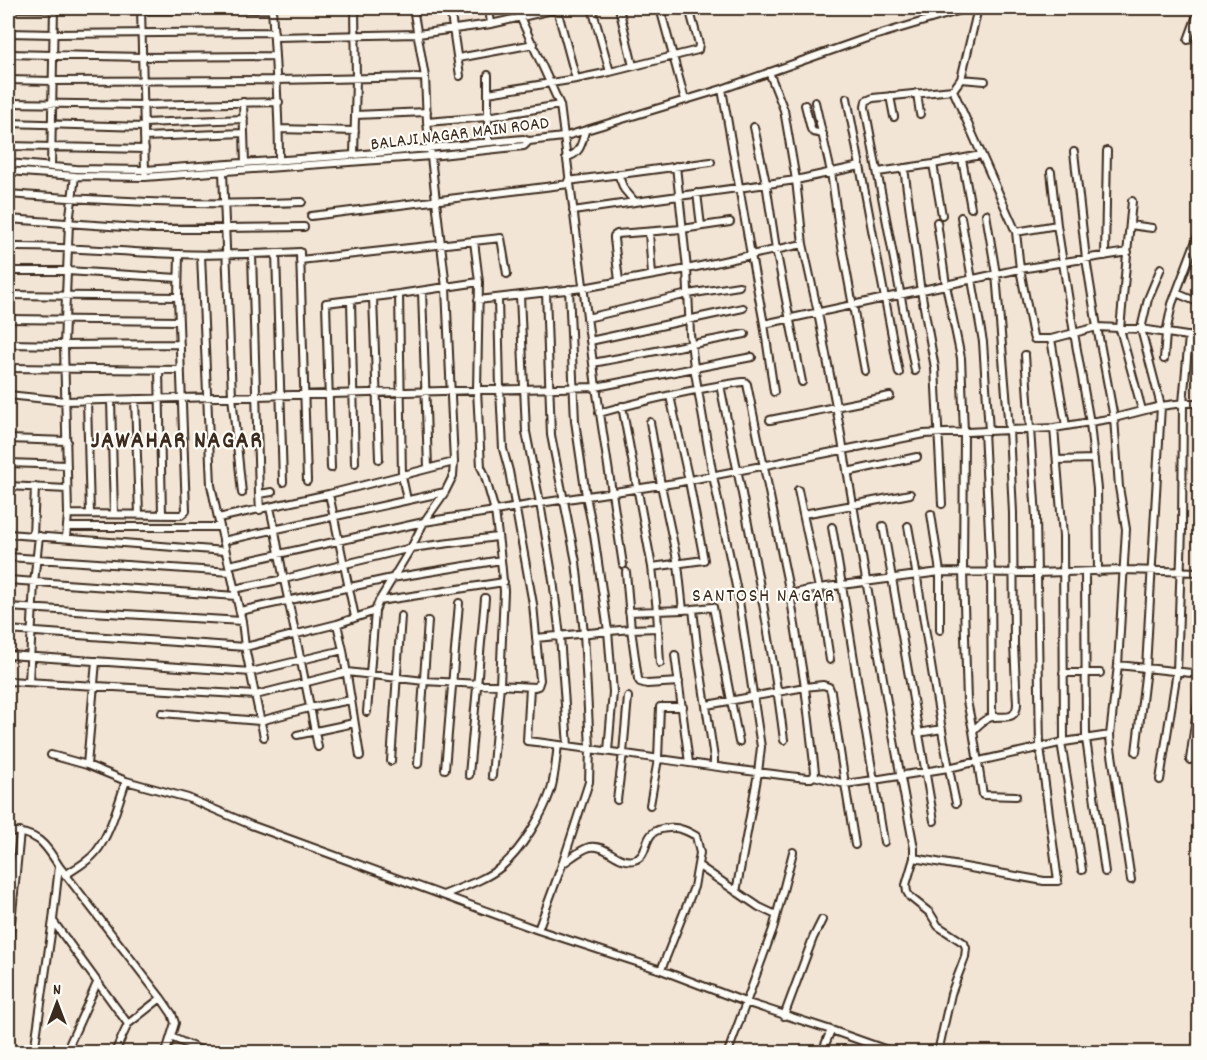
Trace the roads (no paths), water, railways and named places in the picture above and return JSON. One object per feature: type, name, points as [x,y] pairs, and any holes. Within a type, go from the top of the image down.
[{"type":"street","points":[[8,8],[272,8],[279,102],[279,160]]},
{"type":"street","points":[[51,167],[54,8]]},
{"type":"street","points":[[354,155],[355,8]]},
{"type":"street","points":[[367,712],[375,611],[424,522],[445,492],[453,476],[454,462],[446,288],[427,122],[425,77],[413,8]]},
{"type":"street","points":[[450,8],[460,76]]},
{"type":"street","points":[[489,8],[491,24]]},
{"type":"street","points":[[516,8],[560,105],[599,413],[624,569],[638,679],[647,684],[679,682]]},
{"type":"street","points":[[8,33],[356,36],[418,34],[491,24],[559,8],[576,79]]},
{"type":"street","points":[[592,8],[610,72]]},
{"type":"street","points":[[619,8],[633,66]]},
{"type":"street","points":[[660,8],[685,100]]},
{"type":"street","points":[[488,93],[576,79],[696,51],[699,48],[689,8]]},
{"type":"street","name":"BALAJI NAGAR MAIN ROAD","points":[[8,171],[75,176],[223,172],[431,156],[524,146],[529,141],[563,137],[722,89],[864,39],[968,8]]},
{"type":"street","points":[[915,371],[865,107],[866,101],[891,96],[953,90],[961,79],[978,8]]},
{"type":"street","points":[[141,9],[145,174]]},
{"type":"street","points":[[1188,40],[1199,9]]},
{"type":"street","points":[[458,58],[534,44]]},
{"type":"street","points":[[8,54],[143,57],[275,56]]},
{"type":"street","points":[[770,72],[784,110],[796,180],[803,244],[836,406],[914,848],[914,858],[906,885],[907,892],[930,913],[938,926],[964,943],[966,948],[965,957],[951,994],[938,1053]]},
{"type":"street","points":[[488,75],[488,142]]},
{"type":"street","points":[[8,80],[276,80],[425,77]]},
{"type":"street","points":[[961,79],[985,81]]},
{"type":"street","points":[[722,89],[774,392]]},
{"type":"street","points":[[953,90],[1016,232],[1020,269],[1034,339],[1051,339],[1097,327],[1142,329],[1200,338]]},
{"type":"street","points":[[917,93],[921,114]]},
{"type":"street","points":[[891,96],[894,117]]},
{"type":"street","points":[[847,98],[899,373]]},
{"type":"street","points":[[243,102],[245,163]]},
{"type":"street","points":[[8,103],[144,105],[279,102]]},
{"type":"street","points":[[815,102],[831,172],[840,236],[865,371]]},
{"type":"street","points":[[427,122],[488,117],[560,105]]},
{"type":"street","points":[[805,105],[811,129],[813,132],[823,134]]},
{"type":"street","points":[[356,115],[427,112]]},
{"type":"street","points":[[8,123],[144,125],[244,119]]},
{"type":"street","points":[[754,127],[802,382]]},
{"type":"street","points":[[279,129],[355,131]]},
{"type":"street","points":[[566,157],[572,156],[579,150],[585,131]]},
{"type":"street","points":[[144,137],[244,133]]},
{"type":"street","points":[[8,163],[145,174],[488,142],[523,139],[529,141]]},
{"type":"street","points":[[8,146],[145,149]]},
{"type":"street","points":[[1105,256],[1107,151]]},
{"type":"street","points":[[1074,152],[1086,259],[1114,418],[1119,487],[1126,529],[1118,665],[1110,735],[1131,880]]},
{"type":"street","points":[[878,172],[981,155]]},
{"type":"street","points":[[962,159],[970,208]]},
{"type":"street","points":[[310,216],[711,162]]},
{"type":"street","points":[[933,164],[942,214]]},
{"type":"street","points":[[676,166],[694,367],[713,476],[739,601],[761,747],[736,892]]},
{"type":"street","points":[[573,211],[796,180],[860,166]]},
{"type":"street","points":[[904,168],[935,368],[942,504]]},
{"type":"street","points":[[223,172],[232,396],[242,493]]},
{"type":"street","points":[[1051,172],[1057,225],[1090,423],[1097,489],[1098,572]]},
{"type":"street","points":[[618,174],[624,189],[635,202]]},
{"type":"street","points":[[66,538],[68,514],[64,345],[69,223],[75,176]]},
{"type":"street","points":[[697,193],[700,226]]},
{"type":"street","points":[[8,194],[139,202],[225,204],[302,202]]},
{"type":"street","points":[[1132,201],[1120,329],[1142,410]]},
{"type":"street","points":[[973,731],[980,723],[992,717],[1008,716],[1017,711],[1009,430],[996,274],[987,214]]},
{"type":"street","points":[[961,217],[982,342],[991,572],[992,717]]},
{"type":"street","points":[[8,219],[153,229],[304,227]]},
{"type":"street","points":[[619,281],[614,236],[617,234],[682,229],[730,222]]},
{"type":"street","points":[[937,222],[946,285],[961,358],[967,701],[983,795],[1016,796]]},
{"type":"street","points":[[1016,232],[1057,225]]},
{"type":"street","points":[[1130,225],[1152,228]]},
{"type":"street","points":[[1164,359],[1166,333],[1176,293],[1200,230]]},
{"type":"street","points":[[649,232],[652,275]]},
{"type":"street","points":[[300,260],[501,238],[507,274]]},
{"type":"street","points":[[474,241],[479,282],[477,390],[481,467],[495,511],[504,582],[500,685],[492,776]]},
{"type":"street","points":[[478,300],[583,288],[803,244]]},
{"type":"street","points":[[8,247],[68,247],[201,255],[300,252],[308,481]]},
{"type":"street","points":[[764,324],[1020,269],[1128,252]]},
{"type":"street","points":[[276,253],[283,483]]},
{"type":"street","points":[[68,514],[181,515],[185,513],[187,508],[178,254]]},
{"type":"street","points":[[252,254],[260,510]]},
{"type":"street","points":[[201,255],[212,485],[240,611],[245,647],[264,737]]},
{"type":"street","points":[[1136,752],[1146,668],[1161,406],[1142,329],[1148,299],[1161,268]]},
{"type":"street","points":[[8,271],[67,271],[178,278]]},
{"type":"street","points":[[331,468],[326,303],[479,282]]},
{"type":"street","points":[[587,318],[688,294],[739,286]]},
{"type":"street","points":[[569,290],[574,421],[608,631],[613,692],[608,751]]},
{"type":"street","points":[[422,291],[428,468]]},
{"type":"street","points":[[538,930],[589,782],[590,748],[584,633],[576,562],[551,435],[546,292]]},
{"type":"street","points":[[1176,293],[1199,303]]},
{"type":"street","points":[[399,294],[402,476],[407,500]]},
{"type":"street","points":[[8,295],[178,297]]},
{"type":"street","points":[[520,295],[526,432],[553,580],[560,636],[567,746]]},
{"type":"street","points":[[373,298],[379,459]]},
{"type":"street","points":[[8,681],[256,695],[346,672],[477,685],[538,686],[540,680],[533,604],[503,449],[498,298]]},
{"type":"street","points":[[351,300],[355,464]]},
{"type":"street","points":[[590,341],[743,308]]},
{"type":"street","points":[[8,320],[179,321]]},
{"type":"street","points":[[593,363],[744,334]]},
{"type":"street","points":[[1160,780],[1177,671],[1182,529],[1183,403],[1189,336]]},
{"type":"street","points":[[1051,339],[1065,426]]},
{"type":"street","points":[[8,344],[180,344]]},
{"type":"street","points":[[914,858],[1044,881],[1058,881],[1040,747],[1036,516],[1025,355]]},
{"type":"street","points":[[8,395],[66,401],[596,387],[752,357]]},
{"type":"street","points":[[8,368],[181,370]]},
{"type":"street","points":[[159,370],[162,514]]},
{"type":"street","points":[[599,413],[720,385],[742,382],[747,384],[790,594],[806,687],[814,776]]},
{"type":"street","points":[[720,385],[762,594],[784,740]]},
{"type":"street","points":[[652,567],[704,560],[670,396]]},
{"type":"street","points":[[770,420],[890,396]]},
{"type":"street","points":[[135,399],[139,514]]},
{"type":"street","points":[[87,400],[90,514]]},
{"type":"street","points":[[111,400],[114,514]]},
{"type":"street","points":[[8,557],[230,569],[339,540],[424,522],[689,481],[924,435],[1054,428],[1090,423],[1161,406],[1200,402]]},
{"type":"street","points":[[622,406],[652,567],[660,663]]},
{"type":"street","points":[[650,422],[678,564],[683,610]]},
{"type":"street","points":[[1054,428],[1063,536],[1063,742],[1082,870]]},
{"type":"street","points":[[8,439],[67,441]]},
{"type":"street","points":[[847,472],[916,457]]},
{"type":"street","points":[[1057,460],[1094,459]]},
{"type":"street","points":[[218,518],[270,508],[454,462]]},
{"type":"street","points":[[8,463],[67,465]]},
{"type":"street","points":[[8,486],[67,489]]},
{"type":"street","points":[[29,682],[36,560],[35,487]]},
{"type":"street","points":[[798,490],[819,588],[830,660]]},
{"type":"street","points":[[259,494],[272,492]]},
{"type":"street","points":[[223,542],[445,492]]},
{"type":"street","points":[[329,494],[355,617]]},
{"type":"street","points":[[803,514],[910,494]]},
{"type":"street","points":[[270,508],[318,747]]},
{"type":"street","points":[[931,514],[940,573],[940,630]]},
{"type":"street","points":[[884,526],[934,821]]},
{"type":"street","points":[[908,526],[948,768],[956,803]]},
{"type":"street","points":[[67,527],[220,527]]},
{"type":"street","points":[[832,527],[884,842]]},
{"type":"street","points":[[8,534],[225,551]]},
{"type":"street","points":[[8,580],[235,592],[411,548],[497,537]]},
{"type":"street","points":[[240,611],[392,578],[501,560]]},
{"type":"street","points":[[790,594],[819,588],[940,573],[1123,570],[1200,572]]},
{"type":"street","points":[[1085,572],[1086,739],[1105,872]]},
{"type":"street","points":[[379,601],[504,582]]},
{"type":"street","points":[[469,775],[485,598]]},
{"type":"street","points":[[445,769],[459,603]]},
{"type":"street","points":[[8,607],[242,621]]},
{"type":"street","points":[[629,612],[713,607],[739,742]]},
{"type":"street","points":[[693,609],[714,766]]},
{"type":"street","points":[[8,630],[245,647],[337,624],[375,611]]},
{"type":"street","points":[[391,761],[401,616]]},
{"type":"street","points":[[418,764],[428,621]]},
{"type":"street","points":[[337,624],[360,756]]},
{"type":"street","points":[[536,638],[657,628]]},
{"type":"street","points":[[8,655],[251,672],[343,650]]},
{"type":"street","points":[[675,655],[689,763]]},
{"type":"street","points":[[87,765],[96,661]]},
{"type":"street","points":[[1118,665],[1200,674]]},
{"type":"street","points":[[1063,673],[1100,673]]},
{"type":"street","points":[[530,687],[527,741],[758,773],[807,778],[814,776],[845,784],[948,768],[1063,742],[1110,735]]},
{"type":"street","points":[[707,705],[806,687],[829,687],[855,845]]},
{"type":"street","points":[[1190,760],[1200,688]]},
{"type":"street","points":[[617,800],[628,697]]},
{"type":"street","points":[[162,713],[261,721],[351,700]]},
{"type":"street","points":[[650,805],[658,759],[660,707],[683,707]]},
{"type":"street","points":[[297,735],[354,723]]},
{"type":"street","points":[[918,733],[942,729]]},
{"type":"street","points":[[442,896],[501,867],[528,834],[541,816],[551,789],[558,745]]},
{"type":"street","points":[[51,755],[87,765],[126,781],[188,798],[251,825],[442,896],[661,970],[784,1016],[831,1030],[893,1053]]},
{"type":"street","points":[[65,874],[85,863],[97,851],[111,824],[126,781]]},
{"type":"street","points":[[562,865],[588,848],[597,847],[604,848],[626,860],[633,860],[641,856],[654,830],[661,828],[675,828],[688,831],[696,836],[700,854],[694,886],[661,970]]},
{"type":"street","points":[[8,831],[20,832],[40,839],[48,847],[59,866],[161,998],[175,1018],[166,1053]]},
{"type":"street","points":[[8,953],[10,907],[20,832]]},
{"type":"street","points":[[728,1053],[772,929],[793,852]]},
{"type":"street","points":[[34,1053],[59,866]]},
{"type":"street","points":[[699,866],[759,907],[776,915]]},
{"type":"street","points":[[53,920],[128,1024]]},
{"type":"street","points":[[784,1016],[822,920]]},
{"type":"street","points":[[66,1053],[97,983]]},
{"type":"street","points":[[115,1053],[128,1024],[161,998]]},
{"type":"street","points":[[822,1053],[831,1030]]},
{"type":"street","points":[[171,1037],[205,1053]]},
{"type":"street","points":[[867,1053],[870,1044]]},
{"type":"district","name":"JAWAHAR NAGAR","points":[[177,442]]},
{"type":"district","name":"SANTOSH NAGAR","points":[[764,597]]}]
